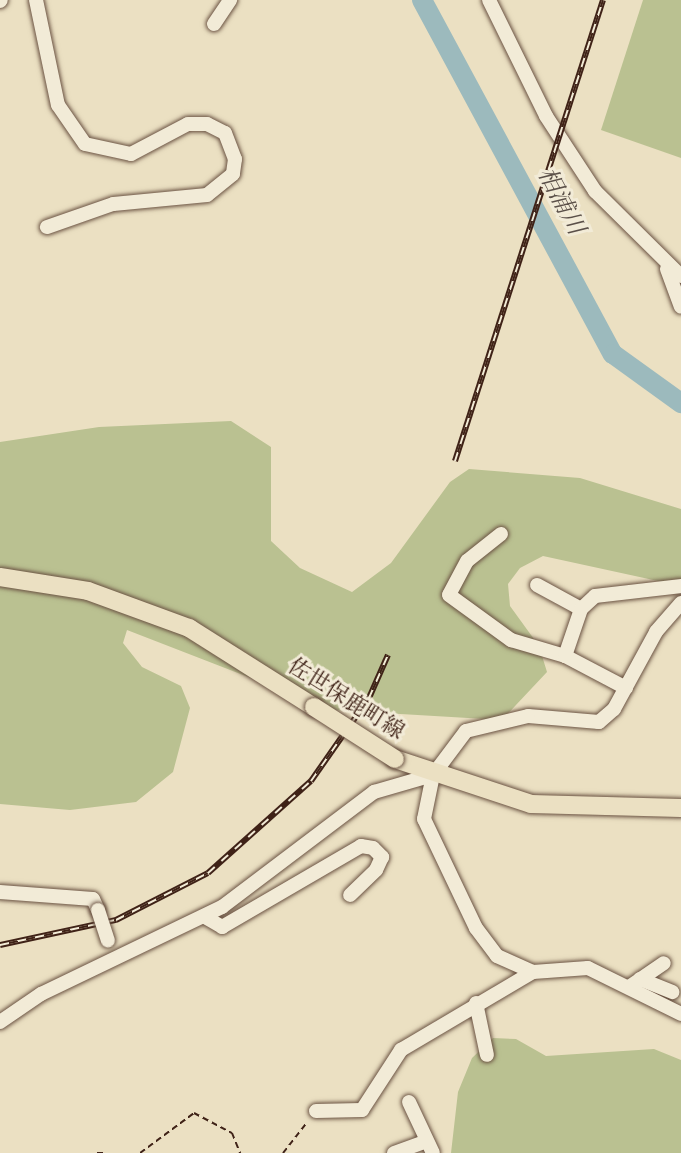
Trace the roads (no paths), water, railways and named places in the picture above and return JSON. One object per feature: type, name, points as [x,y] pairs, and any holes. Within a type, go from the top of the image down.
[{"type":"main road","name":"佐世保鹿町線","points":[[0,577],[88,591],[189,628],[395,759],[433,775],[531,804],[681,808]]},
{"type":"street","points":[[36,0],[58,105],[85,144],[131,154],[188,124],[207,124],[225,133],[235,159],[233,174],[207,195],[113,204],[47,227]]},
{"type":"street","points":[[489,0],[561,142],[595,191],[667,269],[681,276]]},
{"type":"street","points":[[214,24],[234,4]]},
{"type":"street","points":[[667,269],[681,307]]},
{"type":"street","points":[[501,534],[483,542],[467,561],[449,595],[511,640],[565,656],[626,688]]},
{"type":"street","points":[[537,585],[581,609]]},
{"type":"street","points":[[565,656],[581,609],[595,596],[681,586]]},
{"type":"street","points":[[0,1022],[41,994],[119,961],[205,917],[374,792],[433,775],[480,724],[528,716],[599,722],[626,688],[681,603]]},
{"type":"street","points":[[433,775],[427,827],[476,928],[497,956],[533,972]]},
{"type":"street","points":[[205,917],[222,927],[361,846],[373,848],[382,857],[376,870],[350,895]]},
{"type":"street","points":[[0,892],[93,899],[119,961]]},
{"type":"street","points":[[635,983],[664,963]]},
{"type":"street","points":[[316,1111],[362,1110],[401,1050],[533,972],[588,968],[673,992]]},
{"type":"street","points":[[635,983],[681,1014]]},
{"type":"street","points":[[476,1003],[487,1055]]},
{"type":"street","points":[[394,1153],[429,1148],[409,1102]]},
{"type":"waterway","name":"相浦川","points":[[422,0],[613,354],[681,403]]},
{"type":"railway","points":[[455,461],[603,0]]},
{"type":"railway","points":[[0,945],[116,920],[208,873],[311,781],[369,698],[388,655]]}]
